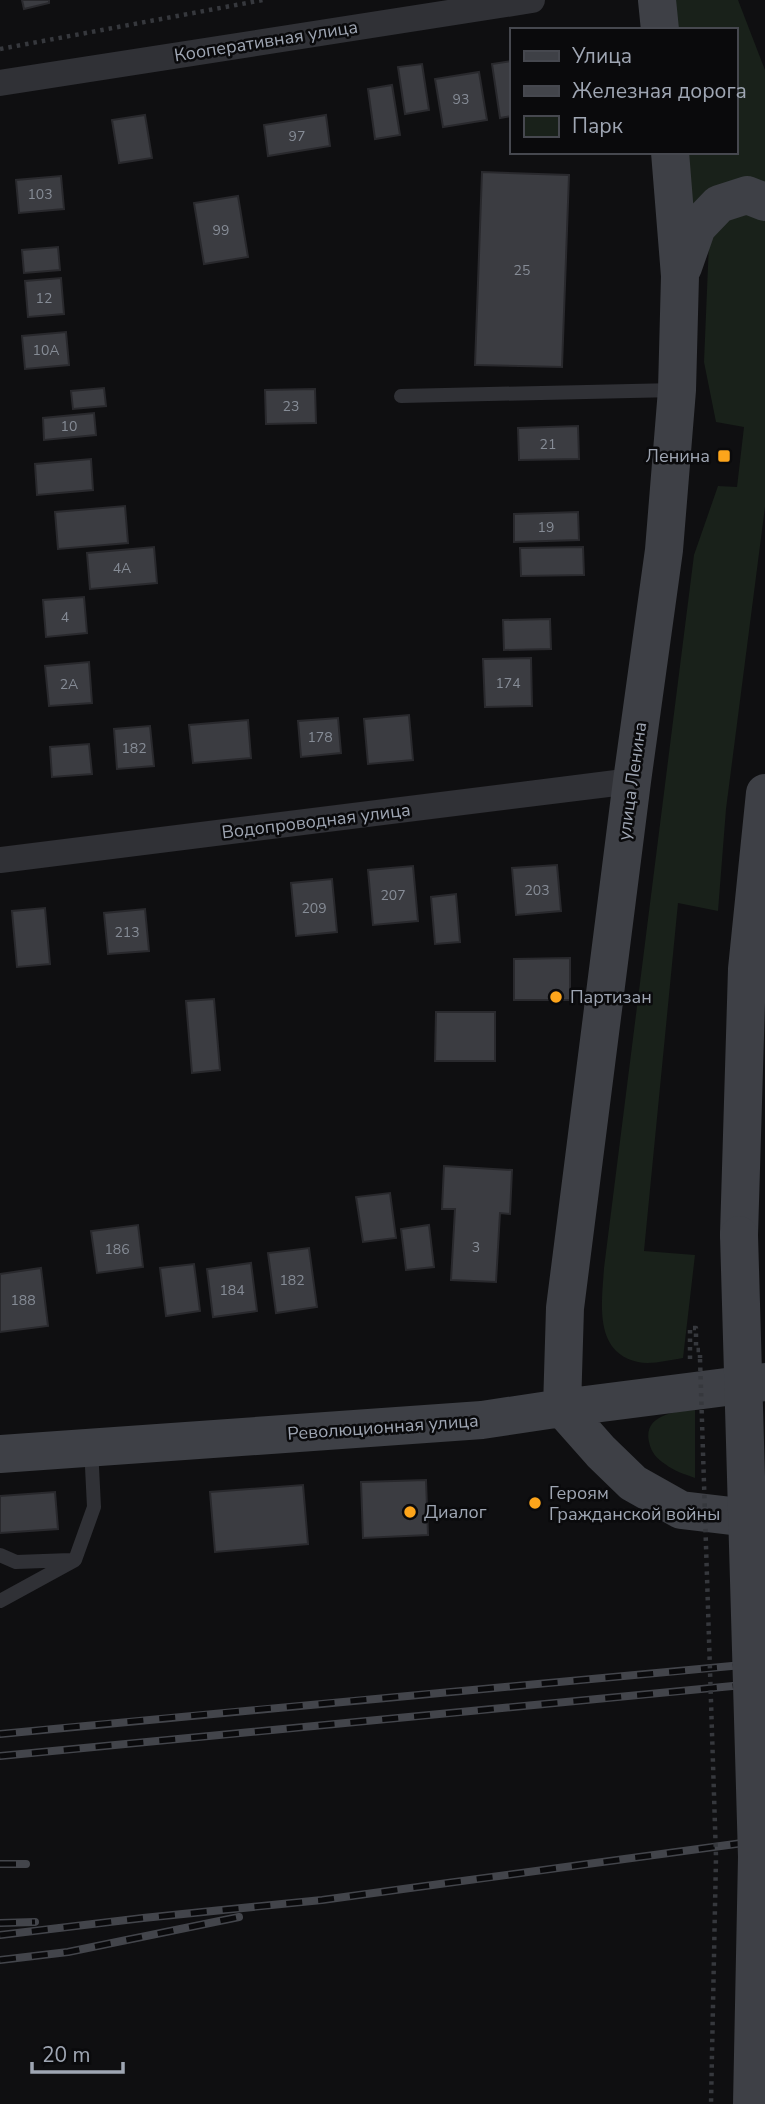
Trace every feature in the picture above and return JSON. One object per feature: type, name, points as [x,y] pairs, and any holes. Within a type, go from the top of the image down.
[{"type":"main road","points":[[657,0],[660,28]]},
{"type":"main road","name":"улица Ленина","points":[[562,1408],[565,1308],[664,550],[677,390],[680,276],[670,154]]},
{"type":"main road","points":[[680,276],[697,227],[719,204],[747,195],[765,202]]},
{"type":"main road","points":[[752,2104],[757,1857],[739,1235],[747,970],[765,793]]},
{"type":"main road","name":"Революционная улица","points":[[0,1454],[482,1420],[765,1382]]},
{"type":"main road","points":[[562,1408],[633,1483],[681,1510],[765,1520]]},
{"type":"street","name":"Кооперативная улица","points":[[0,83],[532,0]]},
{"type":"street","name":"Водопроводная улица","points":[[0,859],[632,781]]},
{"type":"lane","points":[[401,396],[677,390]]},
{"type":"lane","points":[[0,1601],[75,1560],[94,1507],[92,1447]]},
{"type":"lane","points":[[0,1555],[16,1562],[75,1560]]},
{"type":"path","points":[[0,49],[263,0]]},
{"type":"path","points":[[690,1367],[690,1328],[696,1328],[696,1350],[700,1350]]},
{"type":"path","points":[[700,1359],[716,1857],[711,2104]]},
{"type":"green space","points":[[673,0],[738,0],[765,70],[765,184],[687,211],[684,154],[737,154],[737,28],[675,28]]},
{"type":"green space","points":[[752,213],[765,218],[765,507],[726,809],[718,911],[678,903],[644,1251],[695,1255],[683,1358],[643,1363],[624,1356],[613,1348],[607,1337],[602,1310],[604,1268],[694,555],[718,486],[737,487],[744,427],[716,422],[704,362],[709,242],[717,223]]},
{"type":"green space","points":[[695,1410],[695,1478],[659,1460],[651,1449],[648,1433],[651,1426],[662,1416]]},
{"type":"building","points":[[22,0],[49,0],[49,3],[24,9]]},
{"type":"building","points":[[510,61],[510,116],[500,118],[492,64]]},
{"type":"building","points":[[422,64],[429,110],[405,114],[398,67]]},
{"type":"building","points":[[479,72],[487,120],[443,127],[435,79]]},
{"type":"building","points":[[392,85],[400,135],[375,139],[368,89]]},
{"type":"building","points":[[145,115],[152,158],[119,163],[112,120]]},
{"type":"building","points":[[326,115],[330,146],[268,156],[264,125]]},
{"type":"building","points":[[482,172],[569,175],[562,367],[475,365]]},
{"type":"building","points":[[61,176],[64,209],[19,213],[16,180]]},
{"type":"building","points":[[238,196],[248,257],[204,264],[194,203]]},
{"type":"building","points":[[58,247],[60,270],[24,273],[22,250]]},
{"type":"building","points":[[61,278],[64,314],[28,317],[25,281]]},
{"type":"building","points":[[66,332],[69,365],[25,369],[22,336]]},
{"type":"building","points":[[104,388],[106,406],[73,409],[71,391]]},
{"type":"building","points":[[315,389],[316,423],[266,424],[265,390]]},
{"type":"building","points":[[94,413],[96,435],[44,440],[43,418]]},
{"type":"building","points":[[578,426],[579,459],[519,460],[518,428]]},
{"type":"building","points":[[91,459],[93,490],[37,495],[35,464]]},
{"type":"building","points":[[125,506],[128,543],[58,549],[55,512]]},
{"type":"building","points":[[578,512],[579,540],[514,542],[514,514]]},
{"type":"building","points":[[154,547],[157,583],[90,589],[87,553]]},
{"type":"building","points":[[583,547],[584,575],[521,576],[520,548]]},
{"type":"building","points":[[84,597],[87,633],[46,637],[43,600]]},
{"type":"building","points":[[550,619],[551,649],[504,650],[503,620]]},
{"type":"building","points":[[531,658],[532,706],[485,707],[483,659]]},
{"type":"building","points":[[89,662],[92,703],[49,706],[45,666]]},
{"type":"building","points":[[409,715],[413,760],[368,764],[364,719]]},
{"type":"building","points":[[338,718],[341,753],[301,757],[298,721]]},
{"type":"building","points":[[248,720],[251,758],[193,763],[189,725]]},
{"type":"building","points":[[150,726],[154,766],[117,769],[114,729]]},
{"type":"building","points":[[89,744],[92,774],[52,777],[50,747]]},
{"type":"building","points":[[557,865],[561,911],[516,915],[512,868]]},
{"type":"building","points":[[413,866],[418,921],[373,925],[368,870]]},
{"type":"building","points":[[332,879],[337,932],[296,936],[291,883]]},
{"type":"building","points":[[456,894],[460,942],[435,944],[431,897]]},
{"type":"building","points":[[45,908],[50,964],[17,967],[12,911]]},
{"type":"building","points":[[145,909],[149,951],[108,954],[104,913]]},
{"type":"building","points":[[570,958],[570,1000],[514,1000],[514,959]]},
{"type":"building","points":[[214,999],[220,1070],[192,1073],[186,1001]]},
{"type":"building","points":[[436,1012],[495,1012],[495,1061],[435,1061]]},
{"type":"building","points":[[444,1166],[512,1170],[510,1214],[500,1213],[496,1282],[451,1280],[455,1209],[442,1209]]},
{"type":"building","points":[[390,1193],[396,1238],[363,1242],[356,1197]]},
{"type":"building","points":[[138,1225],[143,1267],[97,1273],[91,1231]]},
{"type":"building","points":[[429,1225],[434,1267],[406,1270],[401,1229]]},
{"type":"building","points":[[309,1248],[317,1307],[276,1313],[268,1253]]},
{"type":"building","points":[[251,1263],[257,1311],[213,1317],[207,1269]]},
{"type":"building","points":[[194,1264],[200,1311],[166,1316],[160,1268]]},
{"type":"building","points":[[41,1268],[48,1326],[0,1332],[0,1274]]},
{"type":"building","points":[[426,1480],[428,1535],[363,1538],[361,1482]]},
{"type":"building","points":[[303,1485],[308,1544],[215,1552],[210,1492]]},
{"type":"building","points":[[55,1492],[58,1529],[0,1533],[0,1496]]},
{"type":"railway","points":[[0,1734],[765,1663]]},
{"type":"railway","points":[[0,1756],[765,1683]]},
{"type":"railway","points":[[0,1935],[322,1900],[765,1840]]},
{"type":"railway","points":[[0,1864],[26,1864]]},
{"type":"railway","points":[[0,1960],[68,1952],[239,1917]]},
{"type":"railway","points":[[0,1923],[35,1922]]},
{"type":"place","name":"Ленина","points":[[724,456]]},
{"type":"place","name":"Партизан","points":[[556,997]]},
{"type":"place","name":"Героям Гражданской войны","points":[[535,1503]]},
{"type":"place","name":"Диалог","points":[[410,1512]]}]
